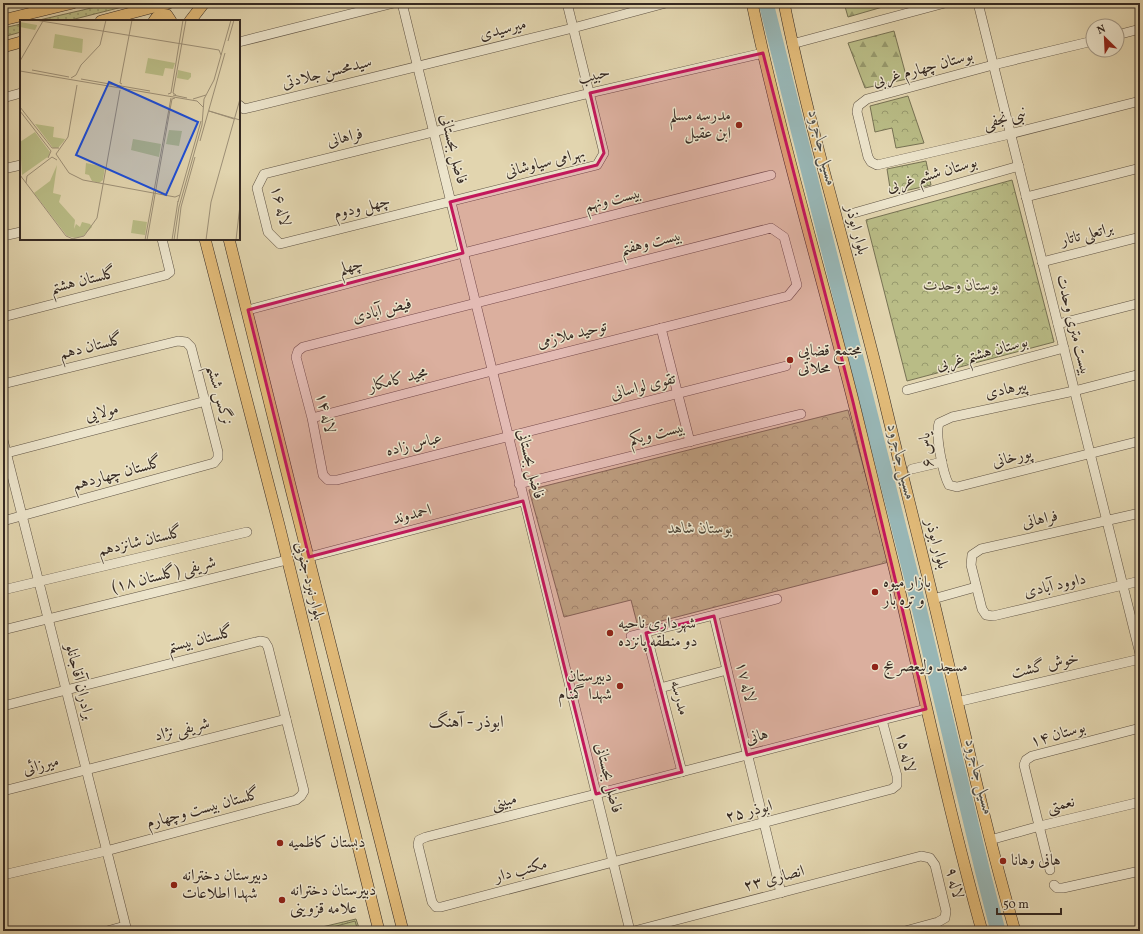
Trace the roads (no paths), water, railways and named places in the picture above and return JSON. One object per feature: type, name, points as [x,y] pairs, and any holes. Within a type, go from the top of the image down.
[{"type":"main road","points":[[3,20],[71,3]]},
{"type":"main road","points":[[105,20],[169,3]]},
{"type":"main road","points":[[191,20],[204,3]]},
{"type":"main road","points":[[752,3],[790,163],[895,569],[926,709],[980,929]]},
{"type":"main road","name":"بلوار ابوذر","points":[[784,3],[792,44],[823,169],[883,396],[933,599],[990,840],[1017,929]]},
{"type":"main road","points":[[154,20],[156,17],[162,14],[167,15],[170,20]]},
{"type":"main road","points":[[3,47],[20,42]]},
{"type":"main road","name":"بلوار نبرد جنوبی","points":[[205,240],[287,560],[379,931]]},
{"type":"main road","name":"بلوار نبرد جنوبی","points":[[229,240],[403,931]]},
{"type":"street","points":[[240,42],[394,3]]},
{"type":"street","name":"فاضل بجستانی","points":[[402,3],[523,501],[630,931]]},
{"type":"street","name":"بهرامی سیاوشانی","points":[[450,202],[597,165],[604,153],[567,3]]},
{"type":"street","name":"میرسیدی","points":[[417,66],[573,28],[666,3]]},
{"type":"street","points":[[792,44],[945,3]]},
{"type":"street","name":"بیست متری وحدت","points":[[978,3],[1140,654]]},
{"type":"street","points":[[1125,33],[1140,29]]},
{"type":"street","name":"بوستان چهارم غربی","points":[[877,165],[868,157],[857,112],[858,106],[861,102],[867,99],[994,65],[1085,43]]},
{"type":"street","name":"حبیب","points":[[433,131],[590,93],[763,54]]},
{"type":"street","name":"سیدمحسن جلادتی","points":[[241,107],[417,66]]},
{"type":"street","points":[[3,98],[20,93]]},
{"type":"street","name":"نبی نجفی","points":[[877,165],[1010,134],[1140,101]]},
{"type":"street","name":"فراهانی","points":[[264,174],[433,131]]},
{"type":"street","points":[[3,169],[20,165]]},
{"type":"street","name":"بوستان ششم غربی","points":[[854,213],[1019,166]]},
{"type":"street","points":[[1026,197],[1140,168]]},
{"type":"street","name":"لاله ۱۶","points":[[264,174],[257,188],[268,232],[280,244]]},
{"type":"street","name":"بیست ونهم","points":[[463,253],[771,175]]},
{"type":"street","name":"چهل ودوم","points":[[280,244],[450,202]]},
{"type":"street","name":"بیست وهفتم","points":[[475,304],[771,228],[784,237],[797,285]]},
{"type":"street","points":[[3,236],[20,232]]},
{"type":"street","name":"براتعلی تاتار","points":[[1042,262],[1140,237]]},
{"type":"street","name":"گلستان هشتم","points":[[3,317],[166,275],[170,272],[162,240]]},
{"type":"street","name":"چهلم","points":[[248,310],[463,253]]},
{"type":"street","name":"توحید ملازمی","points":[[492,371],[788,296],[797,285]]},
{"type":"street","points":[[1058,324],[1140,303]]},
{"type":"street","name":"فیض آبادی","points":[[298,351],[303,347],[475,304]]},
{"type":"street","points":[[661,328],[690,442]]},
{"type":"street","name":"گلستان دهم","points":[[3,384],[178,341],[186,342]]},
{"type":"street","name":"نرگس ششم","points":[[186,342],[191,347],[206,401],[218,452],[218,458]]},
{"type":"street","name":"بوستان هشتم غربی","points":[[908,390],[1064,348]]},
{"type":"street","name":"لاله ۱۴","points":[[298,351],[296,357],[312,418],[323,475],[328,480]]},
{"type":"street","name":"تقوی لواسانی","points":[[508,436],[786,366]]},
{"type":"street","name":"مجید کامکار","points":[[312,418],[492,371]]},
{"type":"street","name":"پیرهادی","points":[[945,420],[952,417],[1074,391],[1140,374]]},
{"type":"street","name":"مولایی","points":[[5,453],[206,401]]},
{"type":"street","name":"بیست ویکم","points":[[519,484],[801,414]]},
{"type":"street","name":"یاس ۶","points":[[945,420],[939,423],[937,429],[946,478]]},
{"type":"street","name":"عباس زاده","points":[[328,480],[337,480],[508,436]]},
{"type":"street","name":"برادران آقاجانلو","points":[[3,440],[5,453],[126,929]]},
{"type":"street","points":[[1090,454],[1140,441]]},
{"type":"street","name":"پورخانی","points":[[946,478],[949,485],[957,487],[1090,454]]},
{"type":"street","name":"گلستان چهاردهم","points":[[3,521],[214,463],[218,458]]},
{"type":"street","points":[[912,469],[942,462]]},
{"type":"street","name":"احمدوند","points":[[309,557],[523,501]]},
{"type":"street","name":"فراهانی","points":[[976,587],[971,565],[972,555],[981,549],[1140,513]]},
{"type":"street","name":"گلستان شانزدهم","points":[[3,590],[248,532]]},
{"type":"street","name":"شریفی (گلستان ۱۸)","points":[[3,630],[287,560]]},
{"type":"street","name":"داوود آبادی","points":[[976,587],[982,609],[986,615],[993,616],[1140,581]]},
{"type":"street","points":[[933,599],[976,587]]},
{"type":"street","points":[[631,636],[777,599]]},
{"type":"street","name":"لاله ۱۷","points":[[714,616],[781,893]]},
{"type":"street","name":"مدرسه","points":[[646,633],[682,772]]},
{"type":"street","name":"گلستان بیستم","points":[[66,689],[260,641],[265,642],[268,647],[286,719]]},
{"type":"street","name":"خوش گشت","points":[[957,702],[1140,659]]},
{"type":"street","points":[[660,688],[727,670]]},
{"type":"street","points":[[3,706],[66,689]]},
{"type":"street","name":"هانی","points":[[596,794],[926,709]]},
{"type":"street","name":"شریفی نژاد","points":[[86,769],[286,719]]},
{"type":"street","name":"گلستان بیست وچهارم","points":[[3,875],[106,850],[296,800],[302,796],[304,791],[286,719]]},
{"type":"street","name":"لاله ۱۵","points":[[882,720],[897,776],[897,785],[892,790]]},
{"type":"street","name":"بوستان ۱۴","points":[[1040,826],[1024,766],[1026,760],[1032,756],[1140,728]]},
{"type":"street","name":"میرزائی","points":[[3,791],[86,769]]},
{"type":"street","name":"ابوذر ۲۵","points":[[613,862],[892,790]]},
{"type":"street","name":"مبینی","points":[[436,907],[432,902],[418,845],[419,840],[596,794]]},
{"type":"street","name":"نعمتی","points":[[990,840],[1040,826],[1140,802]]},
{"type":"street","points":[[1040,826],[1050,870]]},
{"type":"street","name":"انصاری ۲۳","points":[[634,931],[921,856]]},
{"type":"street","name":"لاله ۹","points":[[905,931],[938,922],[944,918],[946,911],[935,865],[930,858],[921,856]]},
{"type":"street","name":"مکتب دار","points":[[436,907],[613,862]]},
{"type":"street","points":[[1054,885],[1058,888],[1063,888],[1140,871]]},
{"type":"street","points":[[107,931],[126,929]]},
{"type":"waterway","name":"مسیل جاجرود","points":[[766,3],[915,591],[998,931]]},
{"type":"place","name":"مدرسه مسلم ابن عقیل","points":[[739,125]]},
{"type":"place","name":"مجتمع قضایی محلاتی","points":[[790,360]]},
{"type":"place","name":"بازار میوه و تره بار","points":[[875,592]]},
{"type":"place","name":"شهرداری ناحیه دو منطقه پانزده","points":[[610,633]]},
{"type":"place","name":"مسجد ولیعصر عج","points":[[875,667]]},
{"type":"place","name":"دبیرستان شهدا گمنام","points":[[620,686]]},
{"type":"place","name":"دبستان کاظمیه","points":[[280,843]]},
{"type":"place","name":"هانی وهانا","points":[[1003,861]]},
{"type":"place","name":"دبیرستان دخترانه شهدا اطلاعات","points":[[174,885]]},
{"type":"place","name":"دبیرستان دخترانه علامه قزوینی","points":[[282,900]]},
{"type":"district","name":"ابوذر - آهنگ","points":[[466,722]]},
{"type":"park label","name":"بوستان وحدت","points":[[961,286]]},
{"type":"park label","name":"بوستان شاهد","points":[[700,529]]}]
